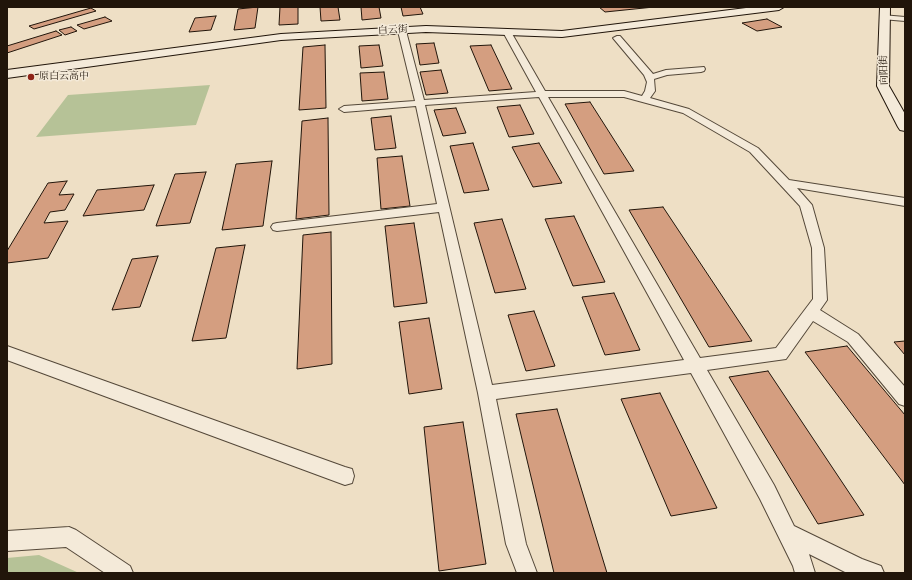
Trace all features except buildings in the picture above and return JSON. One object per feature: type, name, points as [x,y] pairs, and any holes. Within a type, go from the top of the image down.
[{"type":"main road","name":"白云街","points":[[7,74],[281,37],[426,30],[562,34],[779,7]]},
{"type":"main road","name":"向阳街","points":[[885,12],[884,86],[905,128]]},
{"type":"street","points":[[885,12],[905,19]]},
{"type":"street","points":[[402,31],[420,103],[486,393],[516,544],[527,573]]},
{"type":"street","points":[[507,32],[697,365],[767,492],[803,564],[805,573]]},
{"type":"street","points":[[617,38],[650,78],[650,91],[644,100]]},
{"type":"street","points":[[650,78],[666,73],[701,69]]},
{"type":"street","points":[[344,109],[542,94],[624,94],[686,111],[754,150],[806,205],[818,248],[820,300],[780,354],[486,393]]},
{"type":"street","points":[[785,183],[905,202]]},
{"type":"street","points":[[277,227],[444,207]]},
{"type":"street","points":[[811,312],[853,338],[905,399]]},
{"type":"street","points":[[7,353],[345,476]]},
{"type":"street","points":[[788,533],[859,568],[874,573]]},
{"type":"street","points":[[7,541],[69,537],[124,573]]},
{"type":"green space","points":[[210,85],[196,125],[36,137],[68,95]]},
{"type":"green space","points":[[39,555],[79,573],[7,573],[7,558]]},
{"type":"place","name":"原白云高中","points":[[31,77]]}]
